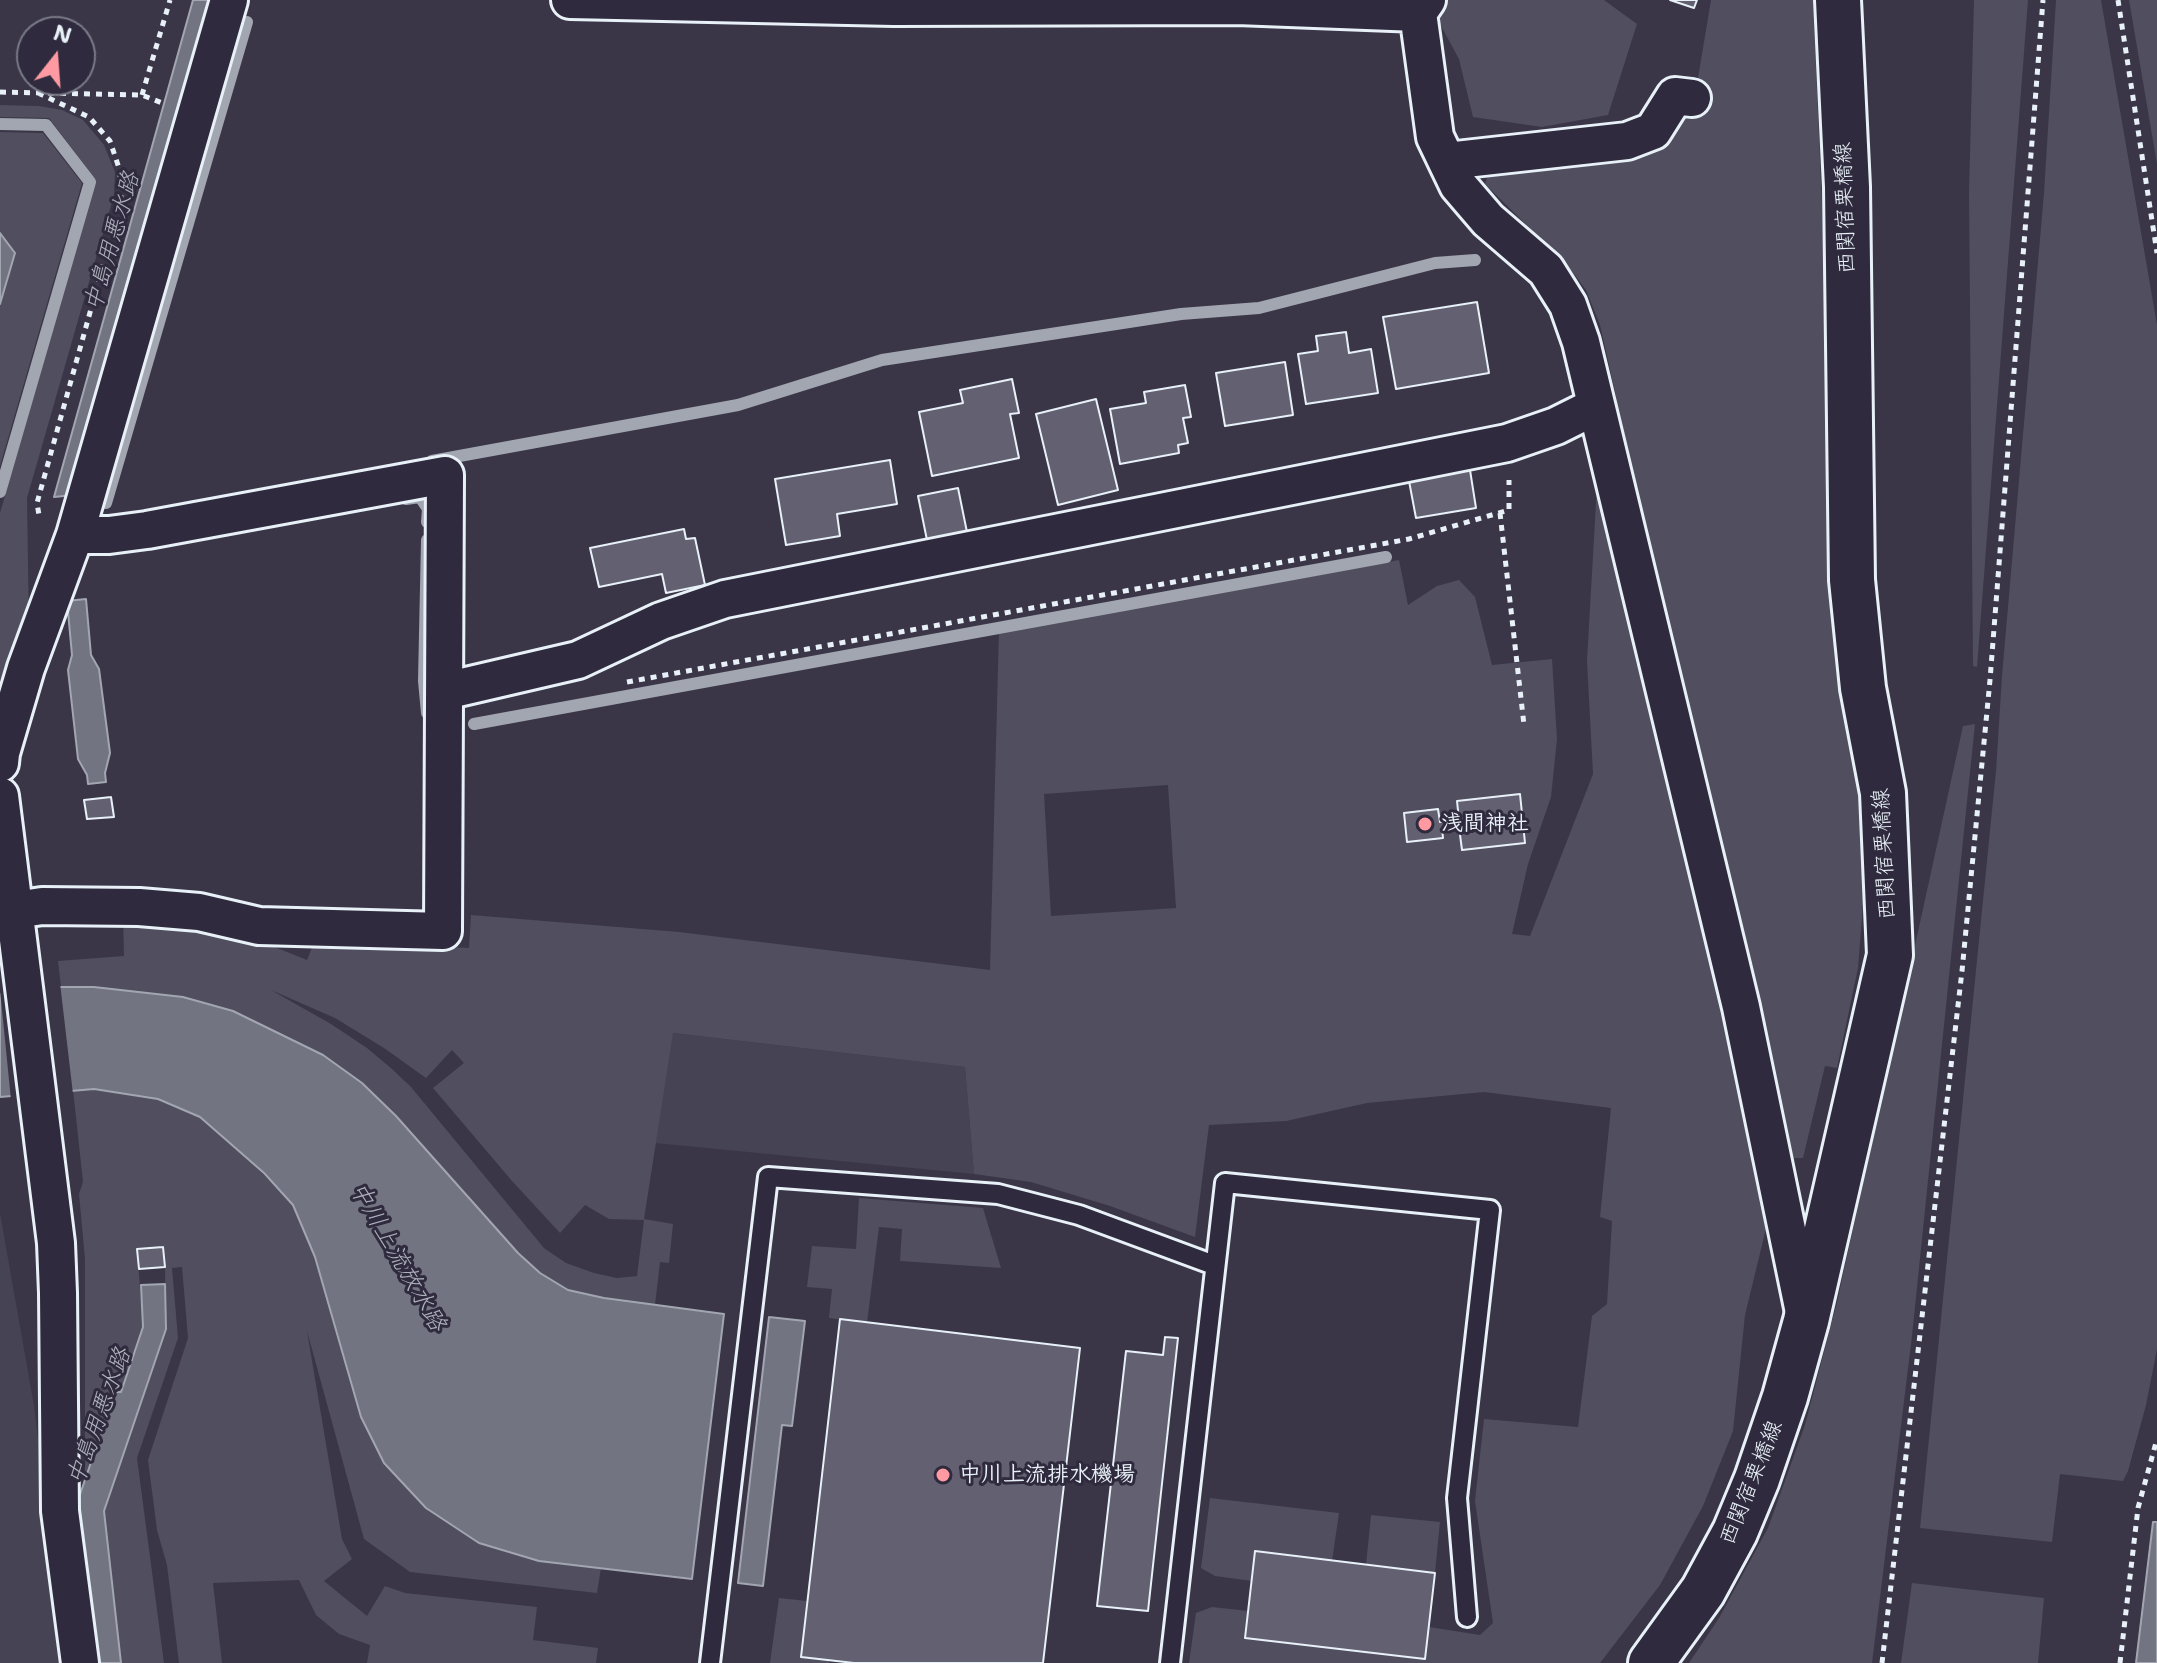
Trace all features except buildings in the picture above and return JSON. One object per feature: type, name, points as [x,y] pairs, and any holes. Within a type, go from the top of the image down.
[{"type":"main road","name":"西関宿栗橋線","points":[[1651,1663],[1703,1591],[1735,1532],[1785,1397],[1806,1321],[1890,955],[1883,793],[1863,688],[1852,580],[1847,187],[1838,0]]},
{"type":"street","points":[[0,763],[26,668],[75,535],[229,0]]},
{"type":"street","points":[[570,0],[894,7],[1422,6],[1435,137],[1458,185],[1488,220],[1546,270],[1554,281],[1568,305],[1581,342],[1741,1007],[1806,1321]]},
{"type":"street","points":[[1447,161],[1627,141],[1653,131],[1675,96],[1692,98]]},
{"type":"street","points":[[445,691],[578,660],[661,621],[725,599],[1507,443],[1556,426],[1596,406]]},
{"type":"street","points":[[16,910],[42,906],[139,907],[199,912],[259,926],[443,931],[445,475],[147,530],[75,535]]},
{"type":"street","points":[[0,796],[5,862],[16,910],[47,1172],[58,1293],[60,1511],[80,1663]]},
{"type":"lane","points":[[710,1663],[768,1177],[998,1194],[1079,1215],[1214,1265]]},
{"type":"lane","points":[[1170,1663],[1225,1183],[1490,1210],[1457,1498],[1467,1617]]},
{"type":"path","points":[[96,94],[142,95],[170,0]]},
{"type":"path","points":[[1882,1663],[1964,956],[1990,680],[2043,0]]},
{"type":"path","points":[[2118,0],[2157,253]]},
{"type":"path","points":[[44,96],[89,117],[110,141],[120,171],[121,201],[37,503],[41,527],[75,535]]},
{"type":"path","points":[[616,684],[1409,539],[1509,510],[1507,443]]},
{"type":"path","points":[[1500,513],[1524,725]]},
{"type":"path","points":[[2120,1663],[2138,1508],[2157,1439]]},
{"type":"shaded area","points":[[1442,0],[1604,0],[1637,24],[1608,115],[1542,127],[1473,117],[1459,59],[1434,13]]},
{"type":"shaded area","points":[[1711,0],[1813,0],[1824,250],[1833,606],[1861,793],[1866,866],[1858,968],[1837,1068],[1825,1066],[1803,1158],[1787,1158],[1619,437],[1616,396],[1600,325],[1586,290],[1568,266],[1485,184],[1489,173],[1630,157],[1663,146],[1674,137],[1697,84]]},
{"type":"shaded area","points":[[1974,0],[2028,0],[1977,667],[1973,666],[1969,191]]},
{"type":"shaded area","points":[[2056,0],[2101,0],[2157,325],[2157,1349],[2146,1405],[2123,1481],[2060,1474],[2052,1542],[1920,1528],[1996,771],[2044,193]]},
{"type":"shaded area","points":[[2129,0],[2157,0],[2157,164]]},
{"type":"shaded area","points":[[0,105],[62,110],[83,120],[104,145],[115,172],[114,195],[27,498],[29,630],[0,704],[0,513],[96,180],[49,118],[0,117]]},
{"type":"shaded area","points":[[0,132],[43,133],[82,183],[0,466],[0,304],[15,254],[0,233]]},
{"type":"shaded area","points":[[1597,485],[1772,1204],[1745,1315],[1733,1431],[1703,1506],[1660,1585],[1600,1663],[1189,1663],[1196,1613],[1212,1607],[1248,1611],[1245,1638],[1425,1659],[1429,1627],[1480,1635],[1493,1623],[1475,1501],[1484,1419],[1578,1427],[1592,1316],[1607,1304],[1612,1221],[1600,1217],[1611,1108],[1484,1092],[1367,1103],[1286,1121],[1209,1125],[1195,1237],[1031,1182],[974,1174],[965,1067],[673,1033],[644,1219],[673,1224],[669,1263],[660,1262],[655,1305],[568,1290],[540,1273],[233,1011],[184,997],[94,987],[61,987],[58,961],[124,956],[123,918],[242,934],[307,960],[315,940],[469,948],[471,915],[679,932],[990,970],[999,630],[1399,560],[1408,605],[1437,586],[1459,580],[1475,597],[1492,665],[1552,659],[1557,739],[1551,797],[1528,864],[1512,934],[1530,936],[1593,774],[1587,661]],"holes":[[[1168,785],[1176,908],[1051,916],[1044,794]],[[271,990],[335,1018],[426,1078],[452,1050],[464,1063],[433,1088],[560,1233],[585,1205],[609,1219],[644,1220],[637,1276],[617,1278],[594,1273],[566,1263],[544,1248],[411,1087],[392,1069],[331,1024]]]},
{"type":"shaded area","points":[[1975,724],[1912,1336],[1872,1663],[1689,1663],[1719,1618],[1768,1528],[1805,1425],[1837,1302],[1963,726]]},
{"type":"shaded area","points":[[672,1033],[965,1067],[974,1174],[655,1143]]},
{"type":"shaded area","points":[[94,1089],[158,1099],[200,1117],[236,1146],[293,1205],[426,1508],[479,1543],[539,1561],[601,1568],[597,1593],[410,1572],[364,1539],[307,1331],[342,1539],[352,1559],[324,1581],[367,1616],[385,1586],[405,1593],[537,1607],[533,1640],[598,1648],[596,1663],[367,1663],[370,1645],[339,1634],[316,1615],[299,1580],[213,1583],[222,1663],[179,1663],[167,1565],[157,1530],[148,1460],[188,1338],[182,1267],[172,1268],[178,1338],[137,1458],[164,1663],[121,1663],[104,1511],[166,1329],[165,1267],[162,1247],[137,1249],[143,1326],[121,1393],[115,1392],[85,1476],[85,1259],[79,1194],[83,1182],[73,1090]]},
{"type":"shaded area","points":[[859,1198],[983,1208],[1001,1268],[900,1261],[902,1229],[879,1227],[867,1323],[829,1318],[832,1289],[807,1287],[812,1246],[856,1249]]},
{"type":"shaded area","points":[[0,1213],[34,1406],[65,1663],[0,1663]]},
{"type":"shaded area","points":[[1210,1498],[1339,1513],[1332,1561],[1252,1581],[1215,1576],[1201,1568]]},
{"type":"shaded area","points":[[1371,1515],[1440,1522],[1435,1573],[1366,1565]]},
{"type":"shaded area","points":[[1912,1583],[2044,1598],[2038,1663],[1901,1663]]},
{"type":"shaded area","points":[[779,1598],[807,1601],[801,1657],[829,1660],[829,1663],[770,1663]]},
{"type":"water","points":[[193,0],[215,0],[74,495],[54,497]]},
{"type":"water","points":[[0,233],[15,253],[0,304]]},
{"type":"water","points":[[86,599],[91,655],[99,669],[110,753],[106,782],[88,784],[87,775],[78,759],[68,670],[72,655],[67,601]]},
{"type":"water","name":"中川上流放水路","points":[[61,987],[94,987],[183,997],[233,1011],[323,1055],[362,1083],[396,1116],[518,1253],[540,1273],[568,1290],[604,1298],[724,1314],[692,1579],[539,1561],[479,1543],[426,1508],[384,1463],[361,1417],[315,1257],[293,1205],[264,1173],[200,1117],[158,1099],[94,1089],[0,1097],[0,994]]},
{"type":"water","points":[[165,1284],[166,1329],[104,1511],[121,1663],[94,1663],[75,1509],[115,1392],[121,1392],[143,1327],[141,1285]]},
{"type":"water","points":[[769,1317],[805,1321],[792,1426],[782,1425],[763,1586],[738,1583]]},
{"type":"water","points":[[2153,1522],[2157,1522],[2157,1663],[2136,1663]]},
{"type":"pier","points":[[60,983],[73,1094],[11,1100],[0,990]]},
{"type":"waterway","points":[[106,503],[247,22]]},
{"type":"waterway","points":[[0,124],[46,125],[90,182],[0,492]]},
{"type":"waterway","points":[[432,461],[738,405],[882,360],[1181,314],[1259,308],[1435,263],[1475,260]]},
{"type":"waterway","points":[[406,499],[420,497],[428,509],[427,522]]},
{"type":"waterway","points":[[427,540],[424,681],[427,713]]},
{"type":"waterway","points":[[474,724],[1386,557]]},
{"type":"place","name":"浅間神社","points":[[1425,824]]},
{"type":"place","name":"中川上流排水機場","points":[[943,1475]]},
{"type":"water label","name":"中島用悪水路","points":[[113,242]]},
{"type":"water label","name":"中島用悪水路","points":[[100,1417]]}]
